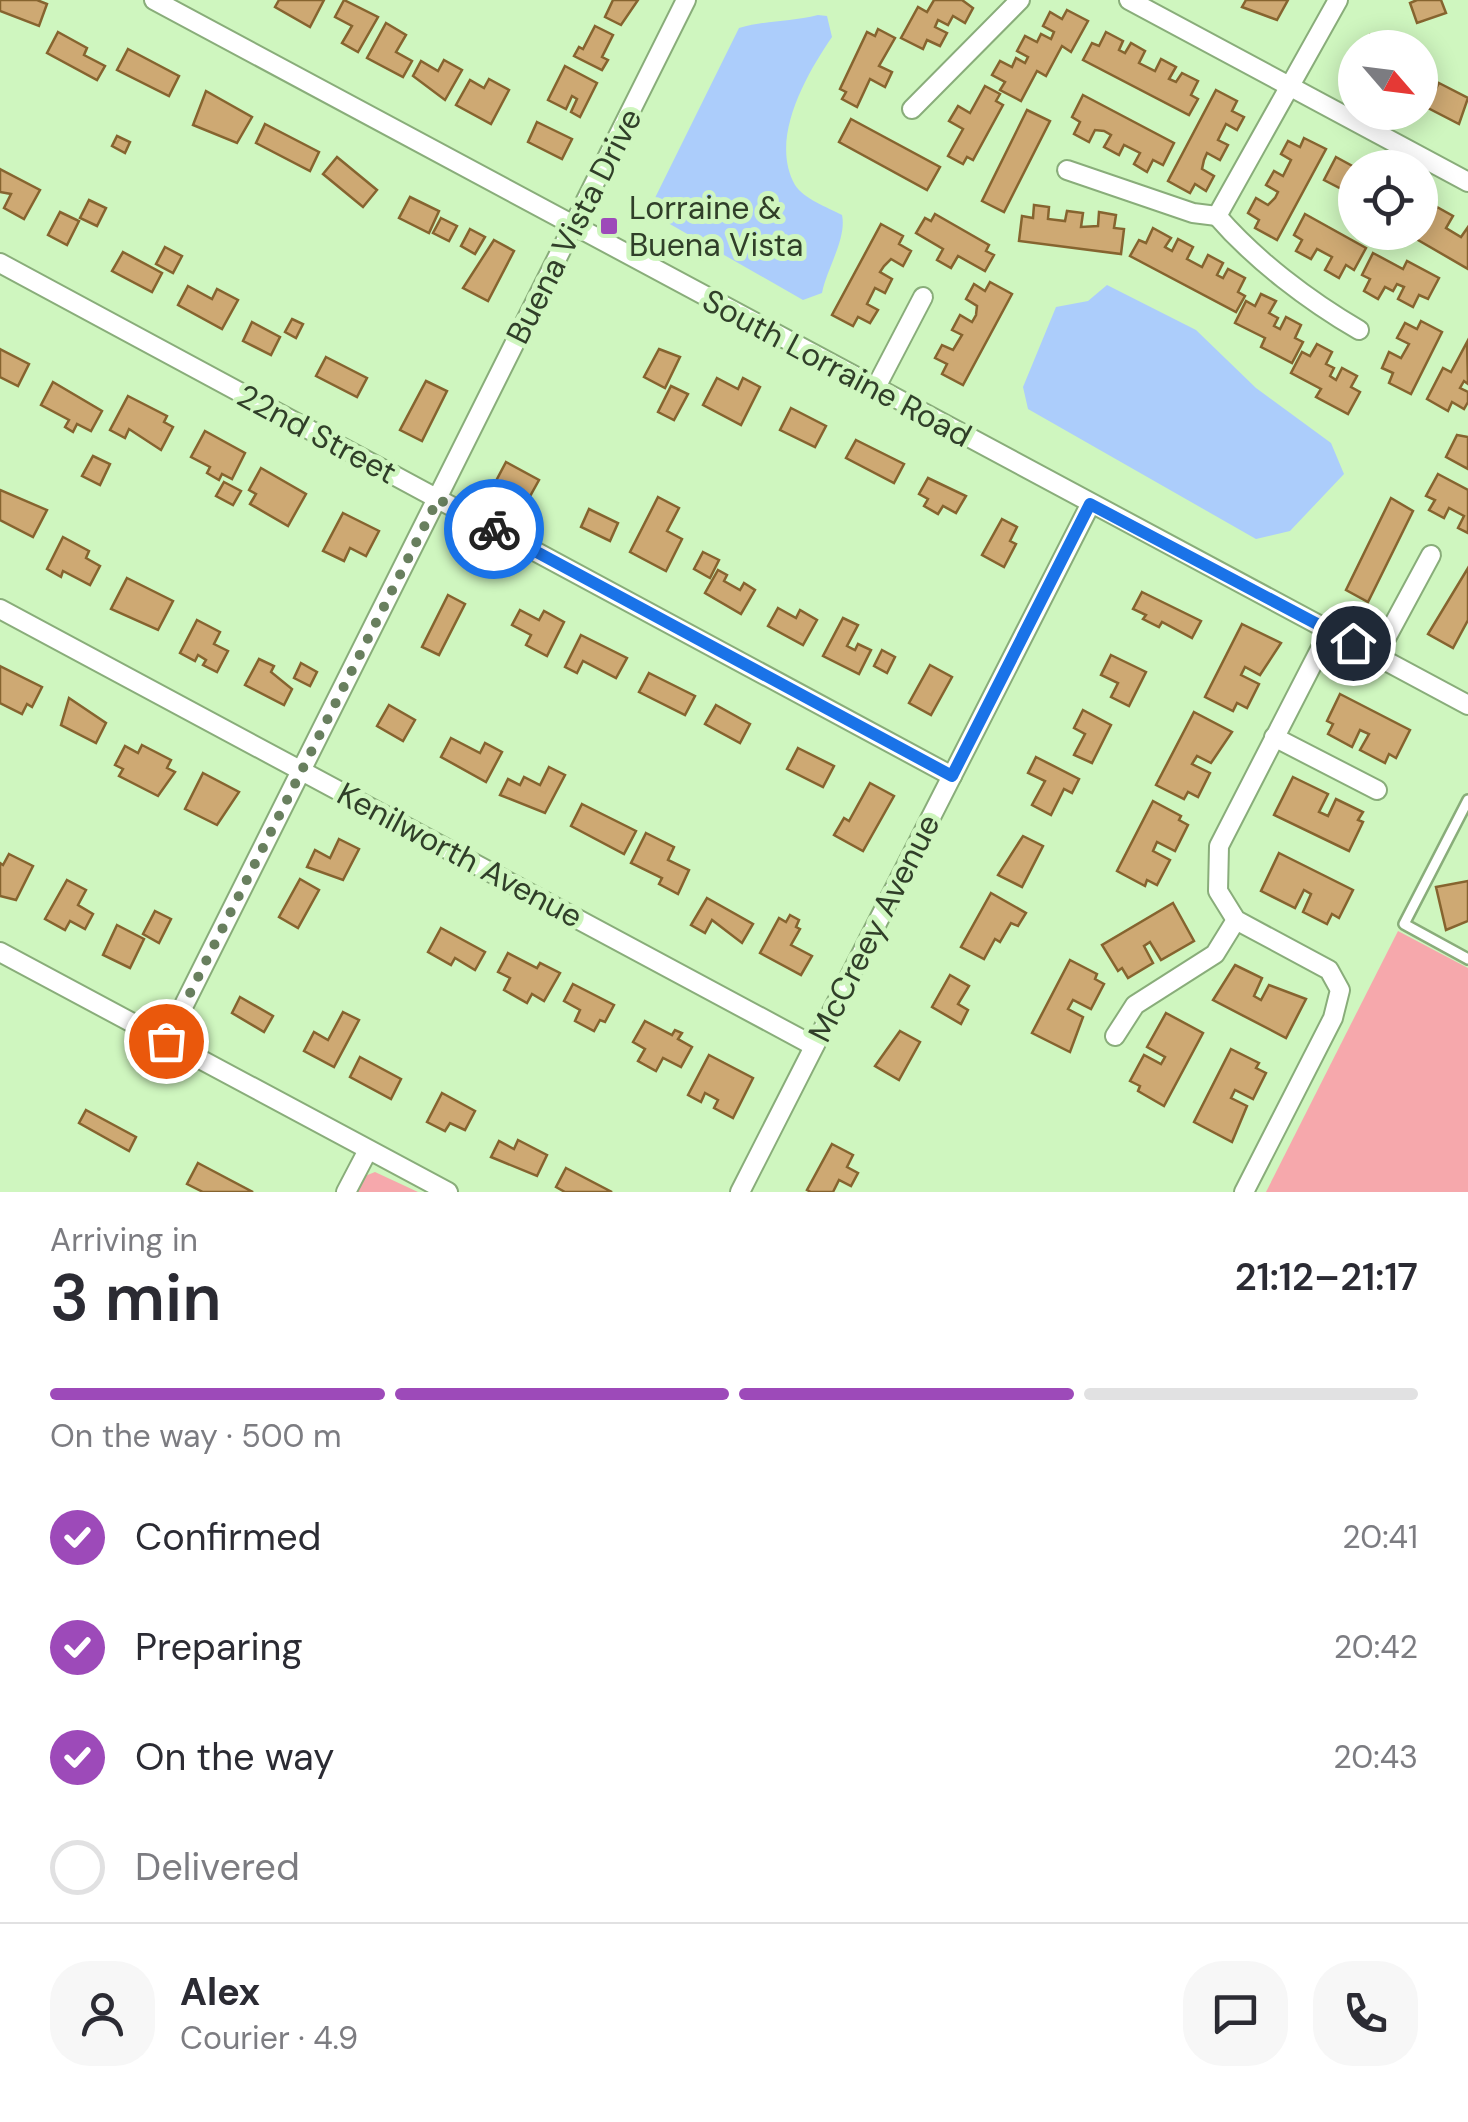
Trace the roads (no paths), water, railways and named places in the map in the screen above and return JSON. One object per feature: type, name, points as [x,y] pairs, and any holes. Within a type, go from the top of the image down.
[{"type":"street","name":"South Lorraine Road","points":[[154,0],[1468,705]]},
{"type":"street","name":"Buena Vista Drive","points":[[166,1041],[299,768],[438,499],[686,0]]},
{"type":"street","points":[[912,109],[1020,0]]},
{"type":"street","points":[[1130,0],[1468,182]]},
{"type":"street","points":[[1217,216],[1338,0]]},
{"type":"street","points":[[1067,170],[1193,213],[1217,216],[1247,246],[1359,330]]},
{"type":"street","name":"22nd Street","points":[[0,262],[952,776]]},
{"type":"street","points":[[875,389],[923,297]]},
{"type":"street","name":"McCreey Avenue","points":[[740,1192],[1090,504]]},
{"type":"street","points":[[1377,656],[1431,555]]},
{"type":"street","name":"Kenilworth Avenue","points":[[0,608],[814,1046]]},
{"type":"street","points":[[1244,1192],[1333,1018],[1340,990],[1330,970],[1236,920],[1218,891],[1219,846],[1330,630]]},
{"type":"street","points":[[1274,736],[1378,790]]},
{"type":"street","points":[[1116,1036],[1135,1005],[1215,954],[1236,920]]},
{"type":"street","points":[[0,952],[448,1192]]},
{"type":"street","points":[[346,1192],[368,1150]]},
{"type":"lane","points":[[1468,800],[1404,924],[1468,959]]},
{"type":"water","points":[[827,16],[832,37],[794,108],[788,128],[788,167],[799,190],[842,215],[843,224],[822,293],[803,300],[654,215],[650,208],[739,28]]},
{"type":"water","points":[[1107,285],[1196,330],[1256,388],[1331,443],[1344,474],[1290,531],[1256,539],[1028,409],[1023,387],[1056,307],[1088,301]]},
{"type":"place","name":"Lorraine & Buena Vista","points":[[609,226]]}]
